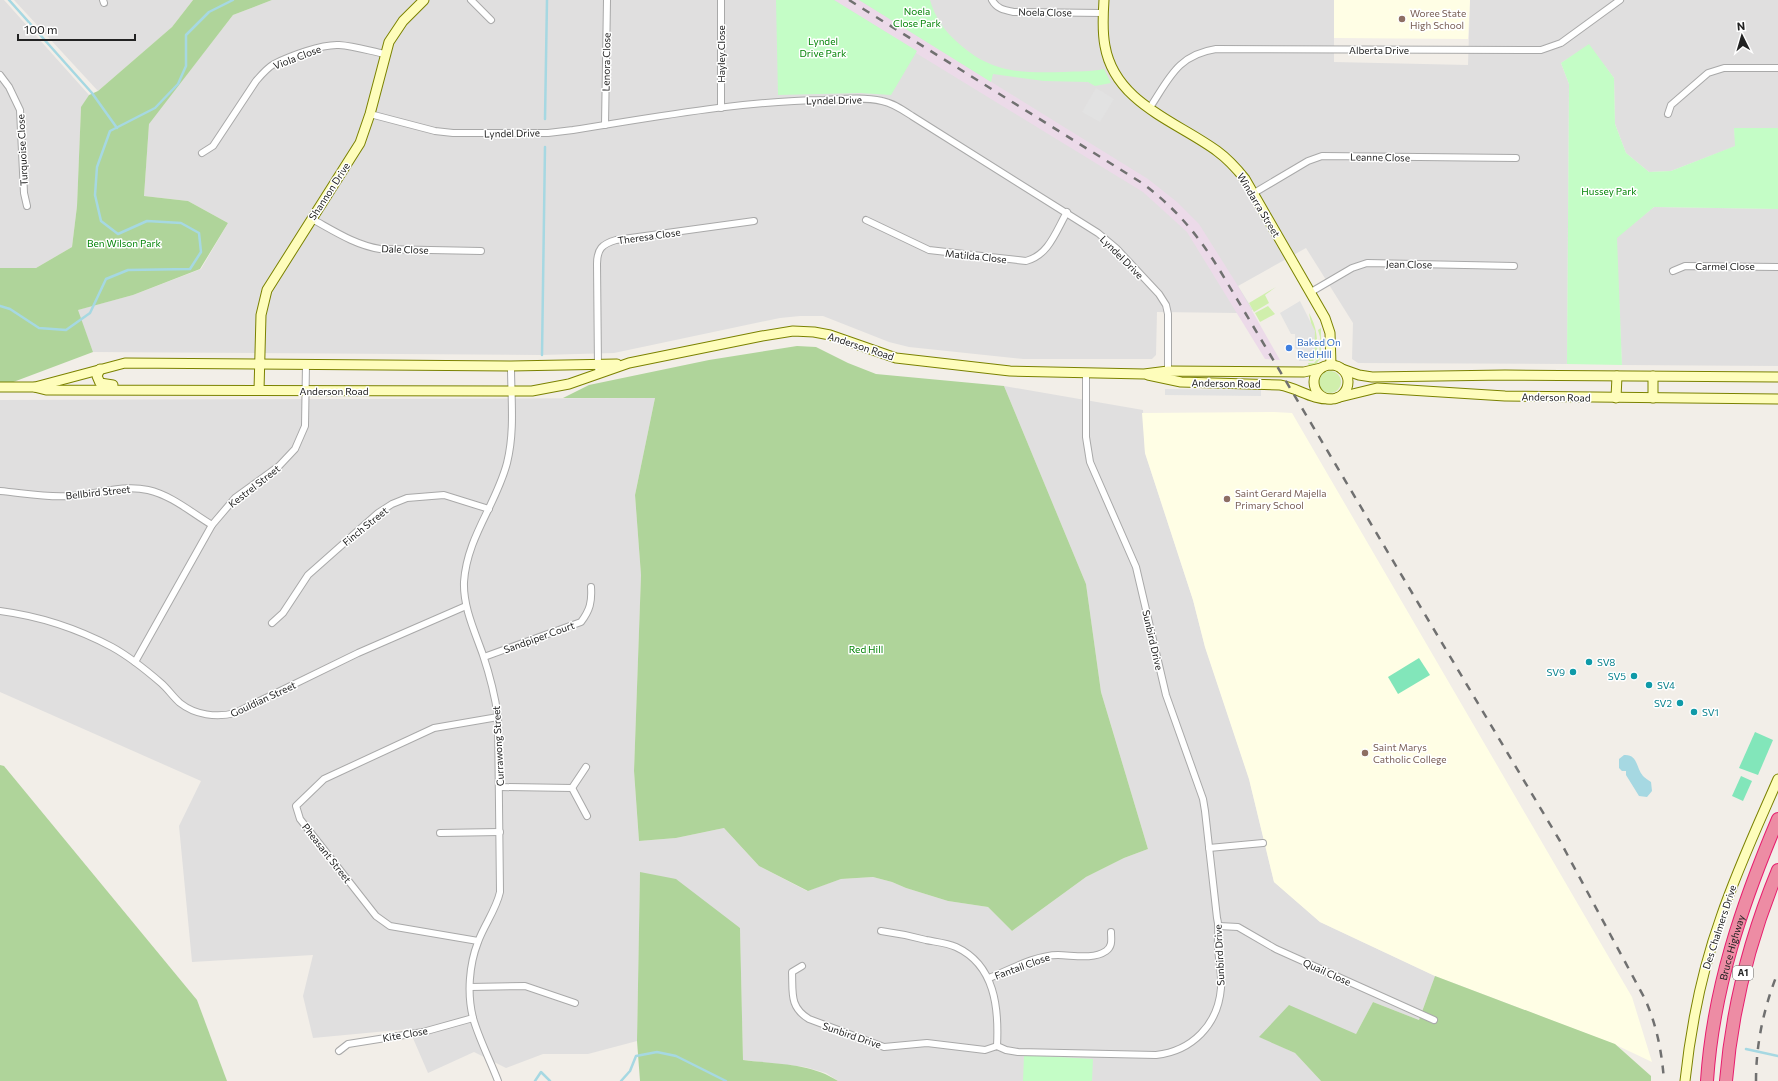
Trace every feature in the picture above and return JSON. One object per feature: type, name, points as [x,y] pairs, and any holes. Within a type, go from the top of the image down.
[{"type":"highway","name":"Bruce Highway","points":[[1707,1081],[1717,1004],[1731,945],[1752,882],[1778,820]]},
{"type":"highway","name":"Bruce Highway","points":[[1726,1081],[1734,1014],[1741,980],[1757,924],[1778,870]]},
{"type":"street","name":"Shannon Drive","points":[[259,390],[260,315],[267,290],[360,143],[370,114],[389,42],[403,21],[424,0]]},
{"type":"street","points":[[471,0],[491,20]]},
{"type":"street","name":"Lenora Close","points":[[605,125],[607,0]]},
{"type":"street","name":"Hayley Close","points":[[721,0],[721,108]]},
{"type":"street","name":"Noela Close","points":[[992,0],[995,5],[1002,10],[1014,12],[1103,13]]},
{"type":"street","name":"Windarra Street","points":[[1104,0],[1103,13],[1105,46],[1114,72],[1126,89],[1149,108],[1217,151],[1237,168],[1254,193],[1324,315],[1329,327],[1330,365]]},
{"type":"street","name":"Alberta Drive","points":[[1149,108],[1181,63],[1190,56],[1202,51],[1216,49],[1541,50],[1562,43],[1620,0]]},
{"type":"street","name":"Viola Close","points":[[202,153],[213,146],[256,81],[264,71],[275,64],[320,47],[330,45],[350,46],[385,54]]},
{"type":"street","points":[[1668,114],[1671,105],[1708,74],[1716,70],[1724,68],[1778,68]]},
{"type":"street","name":"Turquoise Close","points":[[0,75],[9,86],[20,110],[24,192],[27,206]]},
{"type":"street","name":"Lyndel Drive","points":[[370,114],[420,128],[453,133],[548,133],[721,108],[804,100],[869,99],[883,101],[906,112],[1067,212],[1098,233],[1116,248],[1159,294],[1166,305],[1168,314],[1168,376]]},
{"type":"street","name":"Leanne Close","points":[[1254,193],[1308,161],[1322,156],[1516,158]]},
{"type":"street","name":"Matilda Close","points":[[866,220],[929,250],[1026,261],[1035,258],[1046,250],[1067,212]]},
{"type":"street","name":"Dale Close","points":[[312,219],[352,241],[368,247],[380,249],[481,251]]},
{"type":"street","name":"Theresa Close","points":[[598,369],[597,256],[599,250],[604,244],[616,240],[754,221]]},
{"type":"street","name":"Jean Close","points":[[1311,292],[1352,268],[1367,264],[1514,266]]},
{"type":"street","name":"Carmel Close","points":[[1673,271],[1684,266],[1778,267]]},
{"type":"street","name":"Anderson Road","points":[[34,387],[100,369],[135,363],[511,366],[598,369],[762,336],[799,331],[830,335],[882,354],[903,359],[1010,371],[1086,372],[1168,376],[1304,372],[1321,368]]},
{"type":"street","name":"Kestrel Street","points":[[135,662],[212,525],[235,498],[279,466],[295,449],[305,426],[306,364]]},
{"type":"street","points":[[1330,365],[1342,369],[1347,378],[1347,385],[1343,394],[1334,398],[1321,396],[1315,387],[1315,377],[1321,368],[1330,365]]},
{"type":"street","name":"Currawong Street","points":[[498,1081],[473,1018],[470,987],[472,966],[478,942],[498,900],[501,878],[498,717],[494,691],[466,606],[464,584],[466,562],[473,540],[489,509],[507,463],[512,433],[511,366]]},
{"type":"street","points":[[100,369],[97,376],[98,380],[104,385],[148,385],[165,390]]},
{"type":"street","name":"Anderson Road","points":[[0,387],[34,387],[46,390],[532,391],[557,388],[598,369]]},
{"type":"street","name":"Anderson Road","points":[[1342,369],[1359,375],[1372,377],[1778,377]]},
{"type":"street","name":"Sunbird Drive","points":[[802,966],[792,972],[793,1000],[799,1012],[809,1019],[884,1046],[927,1043],[985,1050],[997,1046],[1006,1050],[1018,1052],[1135,1055],[1164,1054],[1185,1047],[1203,1032],[1217,1009],[1221,986],[1217,946],[1219,926],[1216,918],[1203,799],[1166,695],[1136,567],[1090,462],[1086,437],[1086,372]]},
{"type":"street","name":"Anderson Road","points":[[1168,376],[1181,382],[1280,385],[1290,387],[1317,398],[1334,398],[1377,388],[1484,396],[1778,399]]},
{"type":"street","points":[[1616,398],[1617,376]]},
{"type":"street","points":[[1653,376],[1653,398]]},
{"type":"street","name":"Bellbird Street","points":[[0,491],[70,496],[122,488],[149,490],[165,497],[212,525]]},
{"type":"street","name":"Finch Street","points":[[272,623],[283,612],[308,575],[378,513],[392,504],[407,498],[444,495],[489,509]]},
{"type":"street","name":"Sandpiper Court","points":[[484,657],[581,622],[589,613],[592,602],[591,588]]},
{"type":"street","name":"Gouldian Street","points":[[0,611],[29,616],[77,632],[112,647],[135,662],[161,683],[180,703],[189,708],[212,716],[224,716],[235,713],[358,653],[466,606]]},
{"type":"street","name":"Pheasant Street","points":[[478,942],[390,926],[376,916],[300,819],[296,806],[324,779],[434,728],[498,717]]},
{"type":"street","points":[[572,788],[586,767]]},
{"type":"street","name":"Des Chalmers Drive","points":[[1685,1081],[1694,1020],[1714,939],[1739,868],[1778,779]]},
{"type":"street","points":[[500,787],[572,788]]},
{"type":"street","points":[[572,788],[587,816]]},
{"type":"street","points":[[440,834],[500,832]]},
{"type":"street","points":[[1209,848],[1263,843]]},
{"type":"street","name":"Quail Close","points":[[1219,926],[1238,927],[1276,949],[1434,1020]]},
{"type":"street","points":[[881,931],[925,939],[957,948],[972,957],[988,978],[997,1008],[997,1046]]},
{"type":"street","name":"Fantail Close","points":[[988,978],[1049,955],[1089,956],[1102,953],[1110,947],[1112,939],[1111,932]]},
{"type":"street","points":[[470,987],[525,986],[575,1003]]},
{"type":"street","name":"Kite Close","points":[[339,1051],[348,1044],[423,1032],[473,1018]]},
{"type":"shaded area","points":[[0,0],[4,0],[89,95],[81,108],[77,206],[72,247],[36,268],[0,268]]},
{"type":"shaded area","points":[[14,0],[193,0],[172,27],[98,91]]},
{"type":"shaded area","points":[[272,0],[1334,0],[1334,62],[1468,65],[1470,0],[1778,0],[1778,128],[1734,128],[1736,146],[1671,171],[1649,172],[1626,153],[1615,124],[1614,78],[1589,45],[1561,63],[1569,84],[1567,364],[1358,363],[1352,359],[1353,323],[1306,248],[1238,286],[1253,310],[1237,313],[1157,312],[1156,355],[1152,359],[1023,359],[909,347],[889,342],[823,316],[780,318],[614,353],[541,355],[93,352],[77,310],[133,295],[201,269],[228,223],[188,201],[144,196],[149,123],[233,15]]},
{"type":"shaded area","points":[[834,0],[859,0],[1148,179],[1177,202],[1199,224],[1238,286],[1280,360],[1265,359],[1187,232],[1143,192],[916,53],[916,51]]},
{"type":"shaded area","name":"Woree State High School","points":[[1334,0],[1470,0],[1468,39],[1334,38]]},
{"type":"shaded area","points":[[1096,88],[1114,99],[1100,122],[1082,112]]},
{"type":"shaded area","points":[[1654,207],[1778,209],[1778,366],[1622,365],[1616,238]]},
{"type":"shaded area","points":[[1300,301],[1315,331],[1314,355],[1308,361],[1299,361],[1299,351],[1295,348],[1295,334],[1291,334],[1280,313]]},
{"type":"shaded area","points":[[1004,386],[1143,410],[1145,453],[1193,600],[1205,647],[1249,779],[1274,882],[1320,922],[1435,976],[1419,1020],[1373,1002],[1356,1034],[1260,1037],[1295,1053],[1321,1081],[838,1081],[826,1073],[805,1067],[743,1060],[740,928],[640,872],[637,1041],[588,1054],[543,1054],[506,1068],[474,1052],[428,1073],[409,1029],[313,1038],[303,996],[313,955],[192,962],[179,826],[201,781],[0,692],[0,400],[655,398],[635,495],[641,575],[634,771],[639,841],[676,838],[724,828],[759,866],[807,891],[841,879],[873,877],[948,901],[988,907],[1012,931],[1086,877],[1124,858],[1148,849],[1101,692],[1086,584]]},
{"type":"shaded area","points":[[1165,389],[1261,390],[1261,396],[1165,395]]},
{"type":"shaded area","name":"Saint Marys Catholic College","points":[[1142,413],[1292,413],[1632,997],[1652,1062],[1614,1044],[1435,976],[1320,922],[1274,882],[1249,779],[1205,647],[1193,600],[1145,453]]},
{"type":"green space","name":"Ben Wilson Park","points":[[193,0],[272,0],[233,15],[149,124],[144,196],[188,201],[228,223],[200,269],[133,295],[78,310],[93,352],[0,387],[0,268],[36,268],[72,247],[77,206],[81,107],[89,95],[98,91],[172,27]]},
{"type":"green space","name":"Lyndel Drive Park","points":[[776,0],[834,0],[917,51],[891,95],[860,93],[778,95]]},
{"type":"green space","name":"Noela Close Park","points":[[859,0],[930,0],[937,17],[947,32],[969,52],[993,65],[1006,69],[1033,72],[1089,71],[1104,69],[1111,83],[1095,86],[1088,82],[1044,81],[993,74],[991,82]]},
{"type":"green space","name":"Hussey Park","points":[[1589,44],[1614,78],[1615,124],[1626,153],[1649,172],[1671,171],[1735,146],[1734,128],[1778,128],[1778,209],[1654,207],[1617,238],[1622,365],[1567,364],[1569,84],[1561,63]]},
{"type":"green space","points":[[1276,287],[1265,295],[1269,303],[1254,312],[1249,303]]},
{"type":"green space","points":[[1268,306],[1275,314],[1260,322],[1255,313]]},
{"type":"green space","points":[[1309,313],[1314,323],[1317,339],[1317,357],[1313,361],[1308,361],[1314,355],[1315,343]]},
{"type":"green space","points":[[1321,328],[1321,358],[1314,366],[1309,366],[1308,363],[1314,363],[1319,357],[1320,337],[1318,330]]},
{"type":"green space","name":"Red Hill","points":[[797,346],[816,347],[848,363],[876,374],[1004,386],[1086,584],[1101,692],[1148,849],[1124,858],[1086,877],[1012,931],[988,907],[948,901],[873,877],[841,879],[808,891],[759,866],[724,828],[676,838],[639,841],[634,771],[641,575],[635,495],[655,398],[563,398],[589,385],[709,360]]},
{"type":"green space","points":[[1330,371],[1338,374],[1341,382],[1338,390],[1330,393],[1322,390],[1319,382],[1322,374]]},
{"type":"green space","points":[[1419,658],[1430,675],[1398,694],[1388,677]]},
{"type":"green space","points":[[1755,732],[1773,740],[1758,775],[1739,768]]},
{"type":"green space","points":[[0,765],[4,766],[197,1000],[227,1081],[0,1081]]},
{"type":"green space","points":[[1741,776],[1752,781],[1743,801],[1732,796]]},
{"type":"green space","points":[[640,872],[676,879],[740,928],[743,1060],[792,1065],[816,1071],[838,1081],[640,1081],[637,1041]]},
{"type":"green space","points":[[1435,976],[1615,1044],[1651,1076],[1651,1081],[1321,1081],[1295,1053],[1259,1037],[1289,1005],[1356,1034],[1373,1002],[1419,1020]]},
{"type":"green space","points":[[1024,1055],[1093,1059],[1092,1081],[1023,1081]]},
{"type":"water","points":[[1624,755],[1629,755],[1634,759],[1643,776],[1651,782],[1652,791],[1647,797],[1639,796],[1626,775],[1626,771],[1622,771],[1619,768],[1619,759]]},
{"type":"waterway","points":[[9,0],[92,93],[117,128]]},
{"type":"waterway","points":[[0,306],[10,309],[39,328],[66,330],[90,313],[106,279],[128,270],[190,269],[201,252],[199,233],[181,223],[147,221],[118,234],[101,221],[95,195],[97,167],[110,131],[155,108],[178,84],[186,66],[186,35],[209,12],[233,0]]},
{"type":"waterway","points":[[545,119],[547,0]]},
{"type":"waterway","points":[[542,355],[545,147]]},
{"type":"waterway","points":[[1746,1049],[1778,1056]]},
{"type":"waterway","points":[[621,1081],[630,1071],[636,1056],[657,1052],[676,1056],[726,1081]]},
{"type":"waterway","points":[[535,1081],[541,1072],[550,1081]]},
{"type":"railway","points":[[849,0],[1142,183],[1169,205],[1201,242],[1228,284],[1560,841],[1645,999],[1653,1019],[1658,1040],[1664,1081]]},
{"type":"railway","points":[[1756,1081],[1759,1039],[1765,1012],[1778,972]]},
{"type":"place","name":"Woree State High School","points":[[1402,19]]},
{"type":"place","name":"Baked On Red HIll","points":[[1289,348]]},
{"type":"place","name":"Saint Gerard Majella Primary School","points":[[1227,499]]},
{"type":"place","name":"SV8","points":[[1589,662]]},
{"type":"place","name":"SV9","points":[[1573,672]]},
{"type":"place","name":"SV5","points":[[1634,676]]},
{"type":"place","name":"SV4","points":[[1649,685]]},
{"type":"place","name":"SV2","points":[[1680,703]]},
{"type":"place","name":"SV1","points":[[1694,712]]},
{"type":"place","name":"Saint Marys Catholic College","points":[[1365,753]]}]
